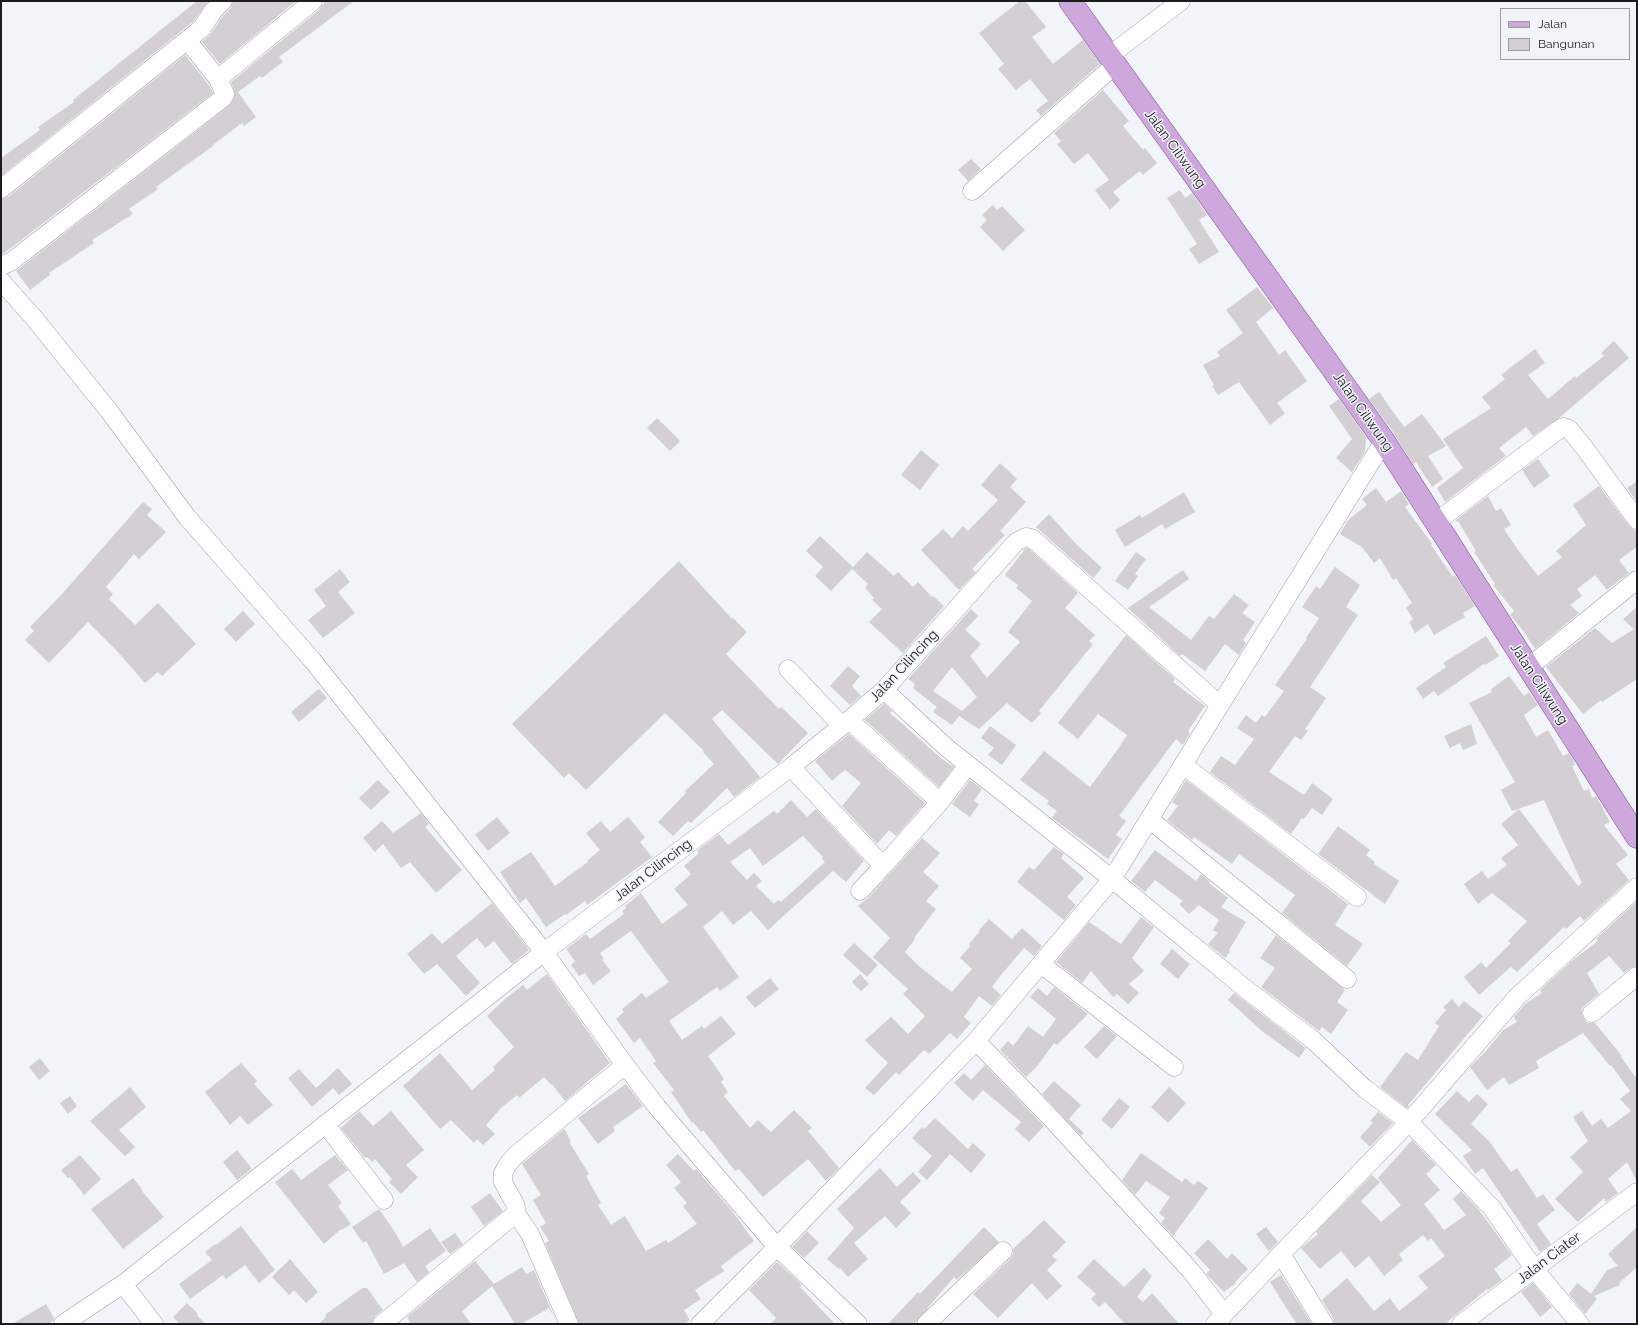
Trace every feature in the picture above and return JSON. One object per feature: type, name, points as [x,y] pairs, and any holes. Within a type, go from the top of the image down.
[{"type":"main road","name":"Jalan Ciliwung","points":[[1070,1],[1384,441],[1637,837]]},
{"type":"street","points":[[1,189],[193,36],[202,28],[213,11],[223,1]]},
{"type":"street","points":[[223,75],[313,1]]},
{"type":"street","points":[[972,191],[1112,60],[1181,1]]},
{"type":"street","points":[[1,264],[4,265],[12,261],[223,98],[225,94],[223,75],[193,36]]},
{"type":"street","points":[[1,281],[34,318],[110,412],[187,517],[313,661],[544,952],[657,1107],[777,1247],[858,1324]]},
{"type":"street","points":[[1436,522],[1559,429],[1567,428],[1637,520]]},
{"type":"street","points":[[700,1324],[777,1247],[976,1041],[1112,879],[1384,441]]},
{"type":"street","name":"Jalan Cilincing","points":[[63,1324],[123,1284],[544,952],[790,767],[845,723],[884,690],[1016,542],[1026,537],[1033,539],[1220,705]]},
{"type":"street","points":[[1529,667],[1637,580]]},
{"type":"street","points":[[788,669],[845,723],[940,802]]},
{"type":"street","points":[[884,690],[947,748],[1112,879],[1246,990],[1313,1040],[1364,1088],[1409,1122],[1492,1208],[1535,1270],[1580,1324]]},
{"type":"street","points":[[860,891],[940,802],[968,764]]},
{"type":"street","points":[[1183,765],[1358,897]]},
{"type":"street","points":[[790,767],[882,866]]},
{"type":"street","points":[[1150,819],[1346,979]]},
{"type":"street","points":[[976,1041],[1049,1116],[1191,1271],[1219,1319],[1409,1122],[1517,997],[1637,887]]},
{"type":"street","points":[[1041,964],[1174,1067]]},
{"type":"street","points":[[1592,1013],[1637,976]]},
{"type":"street","points":[[569,1324],[530,1234],[515,1212],[515,1204],[503,1182],[503,1173],[508,1164],[516,1155],[625,1065]]},
{"type":"street","points":[[325,1124],[384,1200]]},
{"type":"street","name":"Jalan Ciater","points":[[1461,1324],[1535,1270],[1637,1192]]},
{"type":"street","points":[[382,1324],[502,1226],[515,1212]]},
{"type":"street","points":[[926,1324],[1004,1251]]},
{"type":"street","points":[[1281,1254],[1324,1324]]},
{"type":"street","points":[[123,1284],[154,1324]]},
{"type":"building","points":[[197,1],[208,1],[194,21],[1,176],[1,158],[40,130],[38,127],[74,102],[73,100]]},
{"type":"building","points":[[233,1],[296,1],[220,64],[202,42],[211,34],[221,18],[231,8]]},
{"type":"building","points":[[325,1],[354,1],[279,57],[283,62],[262,78],[260,76],[238,92],[256,117],[244,126],[242,123],[156,187],[158,189],[129,209],[133,214],[92,240],[94,243],[49,273],[50,275],[30,290],[16,271],[229,106],[235,94],[231,82],[320,9]]},
{"type":"building","points":[[1020,1],[1025,1],[1046,27],[1032,37],[1053,64],[1083,40],[1100,64],[1041,116],[1036,110],[1048,101],[1030,79],[1016,90],[998,69],[1004,64],[979,33]]},
{"type":"building","points":[[185,55],[209,85],[213,93],[3,254],[1,251],[1,199],[8,197]]},
{"type":"building","points":[[1112,82],[1103,90],[1129,121],[1123,126],[1143,150],[1145,148],[1157,163],[1143,175],[1140,171],[1113,192],[1120,200],[1110,210],[1095,190],[1109,180],[1088,153],[1074,164],[1057,144],[1061,141],[1054,133]]},
{"type":"building","points":[[971,159],[981,169],[968,181],[958,170]]},
{"type":"building","points":[[1180,190],[1185,198],[1192,193],[1207,215],[1199,220],[1219,252],[1199,264],[1189,249],[1197,244],[1167,198]]},
{"type":"building","points":[[993,205],[997,210],[1002,206],[1025,230],[1003,251],[980,227],[987,220],[982,215]]},
{"type":"building","points":[[1257,287],[1273,308],[1256,322],[1279,355],[1285,350],[1307,381],[1277,403],[1285,413],[1270,425],[1239,382],[1218,395],[1212,386],[1214,385],[1203,365],[1220,356],[1217,352],[1243,333],[1226,310]]},
{"type":"building","points":[[1614,341],[1629,358],[1559,418],[1533,436],[1526,427],[1499,448],[1506,456],[1445,502],[1437,488],[1463,468],[1443,439],[1491,408],[1482,397],[1505,379],[1501,375],[1535,349],[1545,363],[1528,375],[1548,399],[1575,376],[1576,378],[1604,356],[1601,353]]},
{"type":"building","points":[[1379,392],[1404,427],[1422,414],[1446,446],[1428,456],[1443,479],[1432,487],[1416,462],[1413,464],[1388,424],[1369,399]]},
{"type":"building","points":[[1339,399],[1366,437],[1365,452],[1352,472],[1336,458],[1352,439],[1329,406]]},
{"type":"building","points":[[657,418],[680,441],[670,451],[647,428]]},
{"type":"building","points":[[921,450],[939,465],[920,490],[901,475]]},
{"type":"building","points":[[1538,459],[1550,476],[1534,488],[1522,470]]},
{"type":"building","points":[[1000,463],[1017,479],[1010,487],[1026,502],[1000,531],[1005,535],[972,569],[976,572],[959,590],[921,550],[943,529],[952,538],[963,526],[968,531],[998,500],[981,485]]},
{"type":"building","points":[[1637,481],[1637,502],[1627,488]]},
{"type":"building","points":[[1599,486],[1629,526],[1637,532],[1637,547],[1619,560],[1629,573],[1607,590],[1595,575],[1577,589],[1582,596],[1570,605],[1579,613],[1535,649],[1510,615],[1514,611],[1493,585],[1495,584],[1474,552],[1476,551],[1456,520],[1488,496],[1496,511],[1501,508],[1511,525],[1504,529],[1538,576],[1562,557],[1556,551],[1586,525],[1573,505]]},
{"type":"building","points":[[1376,488],[1386,502],[1401,491],[1409,504],[1405,507],[1432,544],[1431,545],[1453,577],[1455,575],[1475,606],[1463,613],[1465,617],[1434,635],[1428,624],[1415,633],[1409,622],[1413,619],[1406,608],[1412,603],[1396,578],[1393,580],[1380,558],[1374,563],[1362,547],[1340,534],[1348,520],[1367,505],[1362,499]]},
{"type":"building","points":[[1184,492],[1195,512],[1165,529],[1162,524],[1125,547],[1115,530],[1140,515],[1142,518]]},
{"type":"building","points":[[143,502],[152,509],[147,515],[166,532],[139,559],[134,554],[106,587],[113,594],[109,599],[135,625],[158,603],[196,644],[162,676],[158,672],[145,683],[117,651],[88,622],[49,663],[25,640],[34,631],[30,627],[62,594]]},
{"type":"building","points":[[1049,514],[1075,543],[1102,568],[1093,578],[1036,527]]},
{"type":"building","points":[[820,536],[853,567],[867,552],[894,576],[898,572],[913,587],[918,582],[932,597],[933,596],[944,606],[903,653],[869,622],[882,609],[872,600],[874,598],[865,588],[868,584],[852,569],[831,591],[815,576],[823,567],[806,551]]},
{"type":"building","points":[[1028,548],[1078,593],[1065,608],[1095,635],[1089,641],[1093,644],[1039,711],[1041,713],[1032,723],[1007,703],[979,729],[959,716],[952,725],[933,712],[937,707],[913,688],[915,684],[908,679],[971,609],[978,616],[965,630],[981,644],[970,656],[987,678],[1020,642],[1008,632],[1032,601],[1016,588],[1018,585],[1005,575],[1025,549]],"holes":[[[952,667],[977,697],[962,711],[933,691]]]},
{"type":"building","points":[[1136,552],[1146,559],[1135,574],[1138,576],[1128,590],[1115,581]]},
{"type":"building","points":[[679,561],[732,619],[733,618],[747,632],[726,654],[779,709],[781,707],[808,733],[778,764],[722,710],[712,719],[760,777],[734,797],[727,788],[691,823],[688,821],[673,836],[658,822],[686,793],[685,791],[714,764],[703,752],[704,751],[665,713],[586,790],[569,773],[564,778],[512,724]]},
{"type":"building","points":[[1335,567],[1360,585],[1346,607],[1358,615],[1310,687],[1326,698],[1305,729],[1308,731],[1301,740],[1295,736],[1269,772],[1304,795],[1312,783],[1333,799],[1322,815],[1312,808],[1304,819],[1302,818],[1291,834],[1210,772],[1221,756],[1235,765],[1254,739],[1237,728],[1246,715],[1256,723],[1262,715],[1265,717],[1284,691],[1275,685],[1307,639],[1306,638],[1319,618],[1302,607],[1316,586],[1320,589]]},
{"type":"building","points":[[340,569],[350,582],[338,592],[355,613],[323,638],[308,620],[326,606],[314,590]]},
{"type":"building","points":[[1183,570],[1189,579],[1149,607],[1191,640],[1209,616],[1214,619],[1234,594],[1249,605],[1242,613],[1255,622],[1243,640],[1246,643],[1239,655],[1225,644],[1205,671],[1182,654],[1180,656],[1128,608]]},
{"type":"building","points":[[1637,607],[1637,679],[1602,702],[1601,700],[1583,714],[1546,667],[1595,628],[1612,643],[1634,629],[1623,619]]},
{"type":"building","points":[[243,611],[255,624],[236,642],[224,629]]},
{"type":"building","points":[[1126,635],[1175,679],[1173,682],[1205,706],[1188,731],[1190,733],[1183,745],[1176,739],[1119,816],[1126,821],[1116,835],[1122,839],[1108,859],[1052,818],[1057,811],[1047,804],[1049,801],[1020,780],[1044,751],[1090,787],[1118,749],[1127,735],[1098,714],[1078,739],[1058,723]]},
{"type":"building","points":[[1486,636],[1499,656],[1485,665],[1484,664],[1438,696],[1434,691],[1423,699],[1416,688],[1446,667],[1443,663]]},
{"type":"building","points":[[848,666],[860,676],[852,686],[861,696],[850,705],[830,686]]},
{"type":"building","points":[[1509,676],[1524,696],[1529,692],[1538,705],[1524,715],[1536,737],[1548,730],[1563,756],[1569,753],[1575,765],[1572,766],[1584,791],[1589,789],[1592,798],[1596,796],[1610,822],[1604,825],[1628,855],[1616,864],[1629,880],[1584,921],[1580,916],[1566,929],[1564,927],[1517,972],[1511,967],[1479,995],[1464,977],[1481,962],[1486,968],[1511,943],[1508,941],[1527,921],[1492,893],[1478,904],[1464,884],[1482,871],[1488,879],[1507,865],[1501,858],[1518,845],[1501,824],[1519,809],[1578,886],[1582,883],[1544,800],[1512,811],[1501,790],[1515,782],[1469,703],[1492,692],[1491,689]]},
{"type":"building","points":[[319,689],[327,698],[299,722],[291,712]]},
{"type":"building","points":[[884,704],[892,711],[890,713],[942,759],[954,767],[939,787],[865,720]]},
{"type":"building","points":[[1471,724],[1477,744],[1463,750],[1460,743],[1450,748],[1444,736]]},
{"type":"building","points":[[990,726],[1016,745],[1002,765],[988,755],[994,748],[981,738]]},
{"type":"building","points":[[849,734],[925,803],[896,836],[889,830],[877,844],[842,806],[861,783],[845,770],[832,781],[815,761]]},
{"type":"building","points":[[378,780],[390,792],[371,810],[359,798]]},
{"type":"building","points":[[970,780],[982,789],[974,801],[979,804],[970,817],[952,804]]},
{"type":"building","points":[[1186,780],[1348,904],[1335,925],[1363,944],[1347,966],[1282,913],[1295,895],[1239,854],[1232,864],[1194,837],[1192,840],[1167,820],[1178,806],[1172,802]]},
{"type":"building","points":[[791,800],[807,817],[816,809],[864,861],[846,882],[833,871],[768,930],[751,911],[733,925],[722,911],[703,927],[739,977],[720,991],[717,987],[669,1021],[682,1040],[702,1026],[704,1029],[721,1016],[736,1034],[708,1056],[724,1079],[721,1082],[728,1092],[724,1096],[750,1128],[758,1120],[771,1132],[794,1110],[812,1128],[808,1131],[839,1168],[826,1181],[808,1159],[763,1197],[739,1169],[735,1171],[703,1130],[701,1132],[693,1122],[692,1123],[671,1092],[674,1090],[653,1063],[656,1061],[640,1038],[634,1043],[616,1019],[624,1012],[622,1009],[642,993],[646,998],[669,982],[631,931],[600,953],[604,959],[602,960],[611,971],[593,985],[585,973],[579,976],[571,965],[575,961],[566,949],[586,934],[590,939],[624,914],[622,911],[626,908],[625,906],[641,893],[662,924],[688,905],[674,889],[691,874],[684,866],[699,853],[697,851],[698,850],[719,834],[728,845],[774,811],[777,814]],"holes":[[[803,836],[823,857],[822,859],[825,862],[781,902],[778,900],[774,904],[756,886],[762,881],[754,873],[747,880],[730,862],[750,848],[763,866]]]},
{"type":"building","points":[[421,813],[429,824],[425,827],[462,870],[436,893],[410,862],[401,868],[383,844],[375,852],[363,838],[382,821],[393,833]]},
{"type":"building","points":[[497,817],[510,833],[488,851],[475,835]]},
{"type":"building","points":[[628,817],[645,837],[640,842],[652,857],[587,905],[585,901],[546,927],[526,898],[520,903],[500,872],[531,852],[555,886],[588,862],[587,861],[600,850],[586,833],[601,821],[610,832]]},
{"type":"building","points":[[1338,826],[1370,850],[1366,855],[1375,862],[1374,864],[1399,881],[1385,904],[1318,854]]},
{"type":"building","points":[[922,838],[940,853],[923,872],[939,886],[926,901],[936,909],[905,952],[920,967],[952,992],[972,969],[960,958],[970,946],[969,944],[980,931],[979,930],[989,919],[1012,939],[1022,928],[1042,946],[1034,956],[1024,948],[1001,975],[992,987],[1001,995],[992,1006],[979,996],[964,1017],[971,1023],[957,1039],[950,1033],[929,1054],[924,1050],[899,1075],[896,1072],[874,1095],[865,1088],[888,1063],[865,1040],[891,1017],[908,1034],[925,1016],[903,994],[908,989],[873,957],[890,938],[858,906],[868,898]]},
{"type":"building","points":[[1054,847],[1064,854],[1061,858],[1084,878],[1067,897],[1076,905],[1064,920],[1017,882],[1029,867],[1034,870]]},
{"type":"building","points":[[1155,850],[1196,881],[1201,874],[1210,882],[1209,883],[1228,898],[1221,907],[1246,922],[1229,950],[1230,952],[1225,958],[1208,944],[1218,933],[1213,930],[1219,920],[1199,905],[1189,914],[1179,904],[1183,901],[1155,880],[1145,892],[1131,881]]},
{"type":"building","points":[[1637,901],[1637,966],[1624,973],[1609,956],[1587,973],[1599,994],[1585,1005],[1582,1009],[1582,1014],[1588,1023],[1595,1023],[1622,1056],[1621,1057],[1637,1079],[1637,1182],[1627,1162],[1608,1179],[1618,1193],[1606,1202],[1604,1198],[1578,1222],[1555,1199],[1583,1172],[1570,1157],[1588,1141],[1573,1117],[1582,1111],[1592,1126],[1601,1119],[1608,1128],[1631,1111],[1620,1099],[1630,1091],[1611,1065],[1610,1066],[1583,1033],[1536,1061],[1539,1068],[1509,1085],[1504,1077],[1487,1090],[1470,1067],[1486,1051],[1503,1030],[1517,1022],[1514,1017],[1525,1004],[1542,993],[1540,990],[1574,959],[1598,941],[1596,939]]},
{"type":"building","points":[[492,903],[529,950],[512,964],[494,941],[485,948],[477,938],[456,956],[480,983],[466,996],[437,964],[424,974],[407,954],[432,933],[442,944]]},
{"type":"building","points":[[1141,917],[1154,927],[1132,958],[1144,971],[1129,984],[1139,993],[1128,1004],[1117,994],[1113,997],[1091,971],[1082,983],[1056,962],[1089,922],[1121,944]]},
{"type":"building","points":[[1276,935],[1345,990],[1337,1002],[1348,1010],[1331,1034],[1322,1027],[1319,1031],[1261,987],[1275,968],[1260,958]]},
{"type":"building","points":[[854,943],[878,965],[867,977],[843,955]]},
{"type":"building","points":[[1172,949],[1190,964],[1178,979],[1160,964]]},
{"type":"building","points":[[547,974],[610,1063],[565,1101],[552,1084],[551,1085],[544,1077],[519,1098],[517,1095],[501,1108],[486,1125],[495,1134],[483,1145],[477,1139],[474,1143],[451,1120],[440,1129],[403,1086],[440,1053],[472,1090],[495,1070],[493,1067],[514,1047],[487,1016],[506,998],[523,985],[527,990]]},
{"type":"building","points":[[860,974],[869,984],[861,991],[852,982]]},
{"type":"building","points":[[770,978],[779,989],[755,1008],[746,997]]},
{"type":"building","points":[[1054,987],[1088,1014],[1057,1045],[1054,1043],[1038,1065],[1026,1077],[1000,1050],[1008,1041],[1013,1046],[1028,1026],[1043,1037],[1056,1019],[1030,997],[1038,988],[1047,996]]},
{"type":"building","points":[[1234,993],[1306,1048],[1299,1058],[1263,1032],[1228,1000]]},
{"type":"building","points":[[1452,999],[1459,1007],[1464,1001],[1483,1016],[1407,1108],[1380,1087],[1406,1052],[1418,1060],[1439,1026],[1435,1023],[1446,1010],[1443,1007]]},
{"type":"building","points":[[1104,1026],[1117,1036],[1097,1059],[1084,1047]]},
{"type":"building","points":[[40,1058],[50,1071],[39,1080],[29,1067]]},
{"type":"building","points":[[241,1063],[257,1081],[254,1084],[273,1105],[248,1125],[240,1116],[230,1125],[205,1092]]},
{"type":"building","points":[[985,1065],[1044,1126],[1029,1142],[1015,1129],[1021,1122],[983,1090],[973,1101],[954,1083],[964,1073],[971,1080]]},
{"type":"building","points":[[338,1068],[352,1084],[339,1095],[333,1088],[312,1107],[288,1078],[299,1069],[316,1088]]},
{"type":"building","points":[[1054,1081],[1081,1105],[1069,1119],[1084,1133],[1081,1136],[1042,1094]]},
{"type":"building","points":[[626,1084],[643,1106],[613,1127],[615,1131],[598,1144],[578,1118]]},
{"type":"building","points":[[130,1087],[146,1107],[119,1130],[135,1147],[125,1156],[90,1121]]},
{"type":"building","points":[[1169,1087],[1186,1103],[1168,1123],[1151,1107]]},
{"type":"building","points":[[1457,1091],[1469,1102],[1477,1094],[1488,1104],[1471,1124],[1489,1141],[1511,1172],[1517,1168],[1537,1198],[1543,1194],[1555,1210],[1537,1224],[1551,1244],[1540,1252],[1483,1168],[1475,1174],[1463,1156],[1472,1150],[1435,1114]]},
{"type":"building","points":[[70,1096],[77,1106],[68,1114],[60,1103]]},
{"type":"building","points":[[1119,1098],[1130,1107],[1112,1129],[1101,1120]]},
{"type":"building","points":[[359,1111],[373,1126],[391,1111],[424,1150],[406,1165],[418,1177],[401,1194],[389,1182],[392,1179],[375,1159],[372,1162],[367,1157],[365,1158],[341,1128]]},
{"type":"building","points":[[1378,1112],[1393,1123],[1370,1147],[1360,1137],[1373,1123],[1370,1121]]},
{"type":"building","points":[[935,1118],[968,1149],[973,1143],[986,1155],[971,1173],[950,1154],[927,1180],[918,1172],[932,1156],[912,1138],[922,1127],[924,1129]]},
{"type":"building","points":[[564,1129],[571,1141],[569,1142],[589,1174],[586,1176],[601,1203],[598,1205],[611,1225],[625,1216],[646,1251],[666,1240],[668,1243],[697,1224],[683,1206],[687,1203],[674,1188],[681,1182],[666,1165],[678,1154],[694,1171],[696,1169],[732,1211],[754,1241],[721,1266],[724,1271],[695,1290],[701,1299],[684,1310],[690,1320],[684,1324],[579,1324],[545,1243],[549,1241],[540,1227],[546,1223],[533,1200],[541,1195],[522,1164]]},
{"type":"building","points":[[1412,1140],[1436,1165],[1426,1174],[1440,1190],[1424,1204],[1444,1230],[1466,1215],[1453,1199],[1461,1191],[1479,1210],[1512,1255],[1494,1269],[1502,1280],[1488,1290],[1487,1289],[1445,1324],[1334,1324],[1333,1318],[1322,1300],[1347,1278],[1374,1311],[1390,1298],[1399,1311],[1428,1288],[1418,1276],[1445,1256],[1431,1238],[1428,1241],[1423,1235],[1399,1254],[1403,1260],[1384,1276],[1369,1256],[1355,1268],[1341,1251],[1320,1269],[1301,1248],[1318,1234],[1316,1232],[1372,1175],[1380,1182],[1361,1201],[1381,1222],[1401,1205],[1378,1178]]},
{"type":"building","points":[[237,1150],[252,1169],[237,1180],[223,1162]]},
{"type":"building","points":[[1141,1153],[1182,1182],[1185,1178],[1194,1185],[1198,1181],[1208,1188],[1173,1236],[1161,1223],[1165,1218],[1159,1213],[1170,1197],[1146,1181],[1135,1195],[1122,1180]]},
{"type":"building","points":[[80,1155],[101,1179],[84,1195],[70,1177],[68,1178],[61,1170]]},
{"type":"building","points":[[335,1155],[348,1170],[328,1185],[342,1203],[338,1206],[351,1224],[342,1230],[341,1229],[324,1244],[275,1182],[292,1169],[301,1180]]},
{"type":"building","points":[[880,1168],[897,1187],[913,1172],[921,1181],[900,1202],[911,1213],[896,1228],[885,1216],[854,1243],[868,1259],[848,1277],[840,1268],[839,1269],[827,1259],[854,1228],[837,1209]]},
{"type":"building","points":[[133,1178],[142,1189],[141,1190],[164,1217],[123,1249],[91,1209]]},
{"type":"building","points":[[490,1193],[503,1211],[484,1226],[471,1207]]},
{"type":"building","points":[[379,1209],[395,1232],[403,1247],[430,1228],[446,1251],[425,1266],[429,1272],[417,1282],[404,1263],[384,1274],[366,1241],[363,1243],[352,1227]]},
{"type":"building","points":[[1044,1220],[1066,1242],[1052,1256],[1057,1260],[1047,1270],[1062,1286],[1047,1300],[1032,1283],[998,1318],[973,1294],[1010,1259],[1013,1254],[1013,1249]]},
{"type":"building","points":[[241,1226],[275,1270],[259,1283],[245,1265],[226,1279],[223,1275],[190,1299],[179,1284],[212,1260],[205,1252]]},
{"type":"building","points":[[984,1227],[999,1242],[957,1280],[954,1277],[914,1324],[888,1324],[918,1292],[920,1294]]},
{"type":"building","points":[[1266,1227],[1278,1242],[1269,1251],[1256,1234]]},
{"type":"building","points":[[1637,1227],[1637,1267],[1619,1283],[1620,1285],[1594,1296],[1597,1299],[1585,1314],[1569,1294],[1577,1283],[1591,1294],[1607,1270],[1618,1266],[1608,1254]]},
{"type":"building","points":[[807,1231],[819,1243],[804,1258],[792,1247]]},
{"type":"building","points":[[455,1233],[463,1244],[450,1254],[441,1242]]},
{"type":"building","points":[[1208,1239],[1227,1259],[1232,1253],[1248,1269],[1235,1282],[1236,1283],[1224,1292],[1206,1274],[1210,1270],[1194,1253]]},
{"type":"building","points":[[290,1259],[318,1292],[306,1303],[294,1290],[289,1295],[272,1277]]},
{"type":"building","points":[[1094,1259],[1124,1287],[1144,1268],[1152,1276],[1137,1297],[1143,1302],[1152,1293],[1179,1324],[1125,1324],[1105,1302],[1099,1307],[1091,1299],[1096,1294],[1077,1277]]},
{"type":"building","points":[[475,1261],[494,1284],[522,1267],[526,1274],[534,1270],[555,1319],[549,1308],[521,1324],[515,1324],[492,1286],[462,1311],[471,1324],[411,1324],[407,1317]]},
{"type":"building","points":[[777,1262],[802,1285],[800,1287],[835,1324],[770,1324],[776,1318],[749,1290]]},
{"type":"building","points":[[1281,1275],[1312,1324],[1297,1324],[1285,1306],[1270,1282]]},
{"type":"building","points":[[1533,1283],[1552,1307],[1540,1317],[1521,1292]]},
{"type":"building","points":[[362,1288],[367,1288],[383,1310],[375,1316],[372,1324],[319,1324],[326,1317],[325,1315]]},
{"type":"building","points":[[187,1303],[205,1324],[180,1324],[173,1317]]},
{"type":"building","points":[[46,1304],[54,1318],[53,1321],[48,1324],[12,1324]]}]
